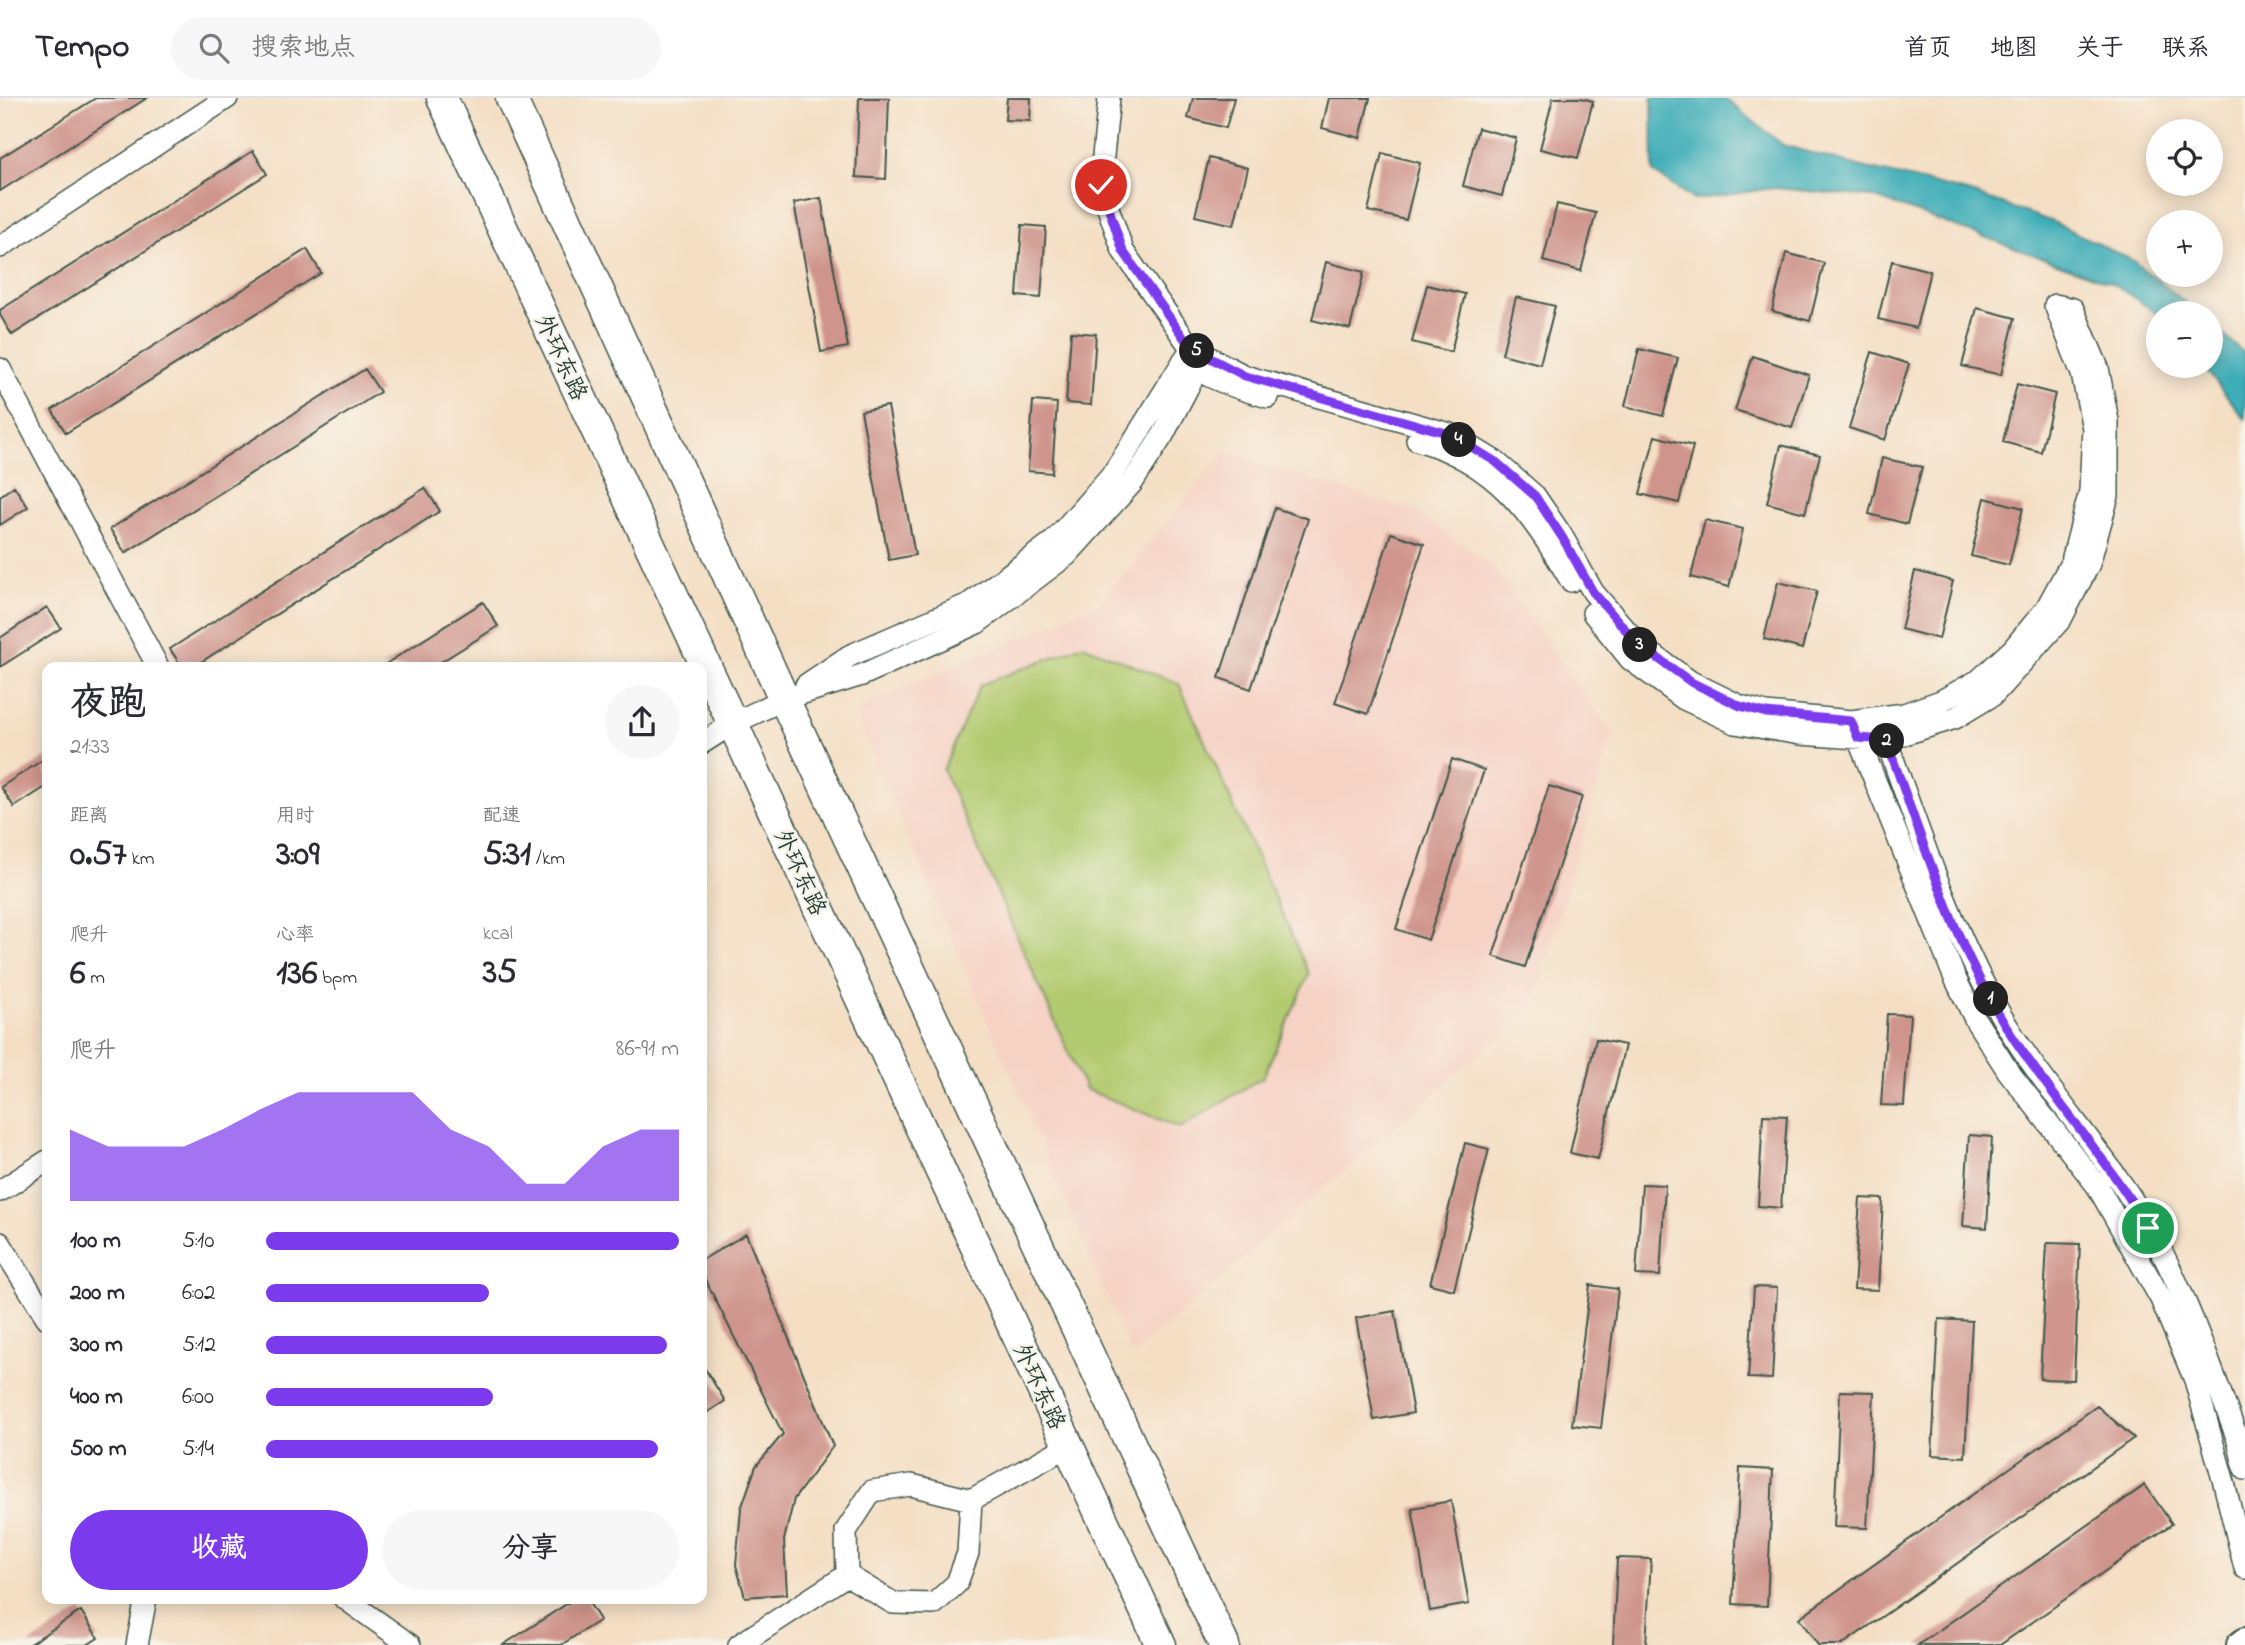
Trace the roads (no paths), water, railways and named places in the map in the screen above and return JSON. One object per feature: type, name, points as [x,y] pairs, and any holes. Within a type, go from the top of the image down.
[{"type":"highway","name":"外环东路","points":[[442,98],[703,662]]},
{"type":"highway","points":[[511,98],[784,699],[1224,1645]]},
{"type":"highway","name":"外环东路","points":[[707,670],[1161,1645]]},
{"type":"main road","points":[[2240,1645],[2245,1641]]},
{"type":"street","points":[[0,247],[227,98]]},
{"type":"street","points":[[1109,98],[1101,185],[1123,251],[1194,359],[1450,434],[1496,462],[1535,496],[1593,592],[1638,644],[1691,682],[1740,706],[1854,730],[1886,740],[1955,718],[1993,695],[2060,619],[2089,565],[2108,496],[2108,421],[2098,368],[2064,307],[2093,428],[2090,491],[2072,561],[2046,609],[2012,649],[1979,680],[1941,701],[1904,714],[1879,719],[1854,730]]},
{"type":"street","points":[[707,740],[732,724],[784,699],[862,675],[977,623],[1067,555],[1132,483],[1163,435],[1194,359]]},
{"type":"street","points":[[0,369],[155,662]]},
{"type":"street","points":[[1879,719],[1953,922],[2015,1041],[2126,1191],[2171,1268],[2238,1440],[2245,1469]]},
{"type":"street","points":[[1854,730],[1954,976],[1976,1021],[2008,1071],[2098,1187],[2161,1299],[2195,1380],[2245,1568]]},
{"type":"street","points":[[0,1191],[42,1164]]},
{"type":"street","points":[[0,1243],[42,1310]]},
{"type":"street","points":[[847,1575],[846,1531],[872,1491],[911,1485],[971,1500],[1068,1446]]},
{"type":"street","points":[[847,1575],[893,1604],[934,1604],[957,1583],[968,1553],[971,1500]]},
{"type":"street","points":[[739,1645],[847,1575]]},
{"type":"street","points":[[138,1645],[145,1604]]},
{"type":"street","points":[[352,1604],[410,1645]]},
{"type":"water","points":[[1652,98],[1724,98],[1783,145],[1968,192],[2053,222],[2132,260],[2146,271],[2146,287],[2166,287],[2184,301],[2146,301],[2146,306],[2112,283],[1873,197],[1773,188],[1694,200],[1653,172]]},
{"type":"water","points":[[2223,335],[2245,354],[2245,419],[2213,378],[2223,378]]}]
